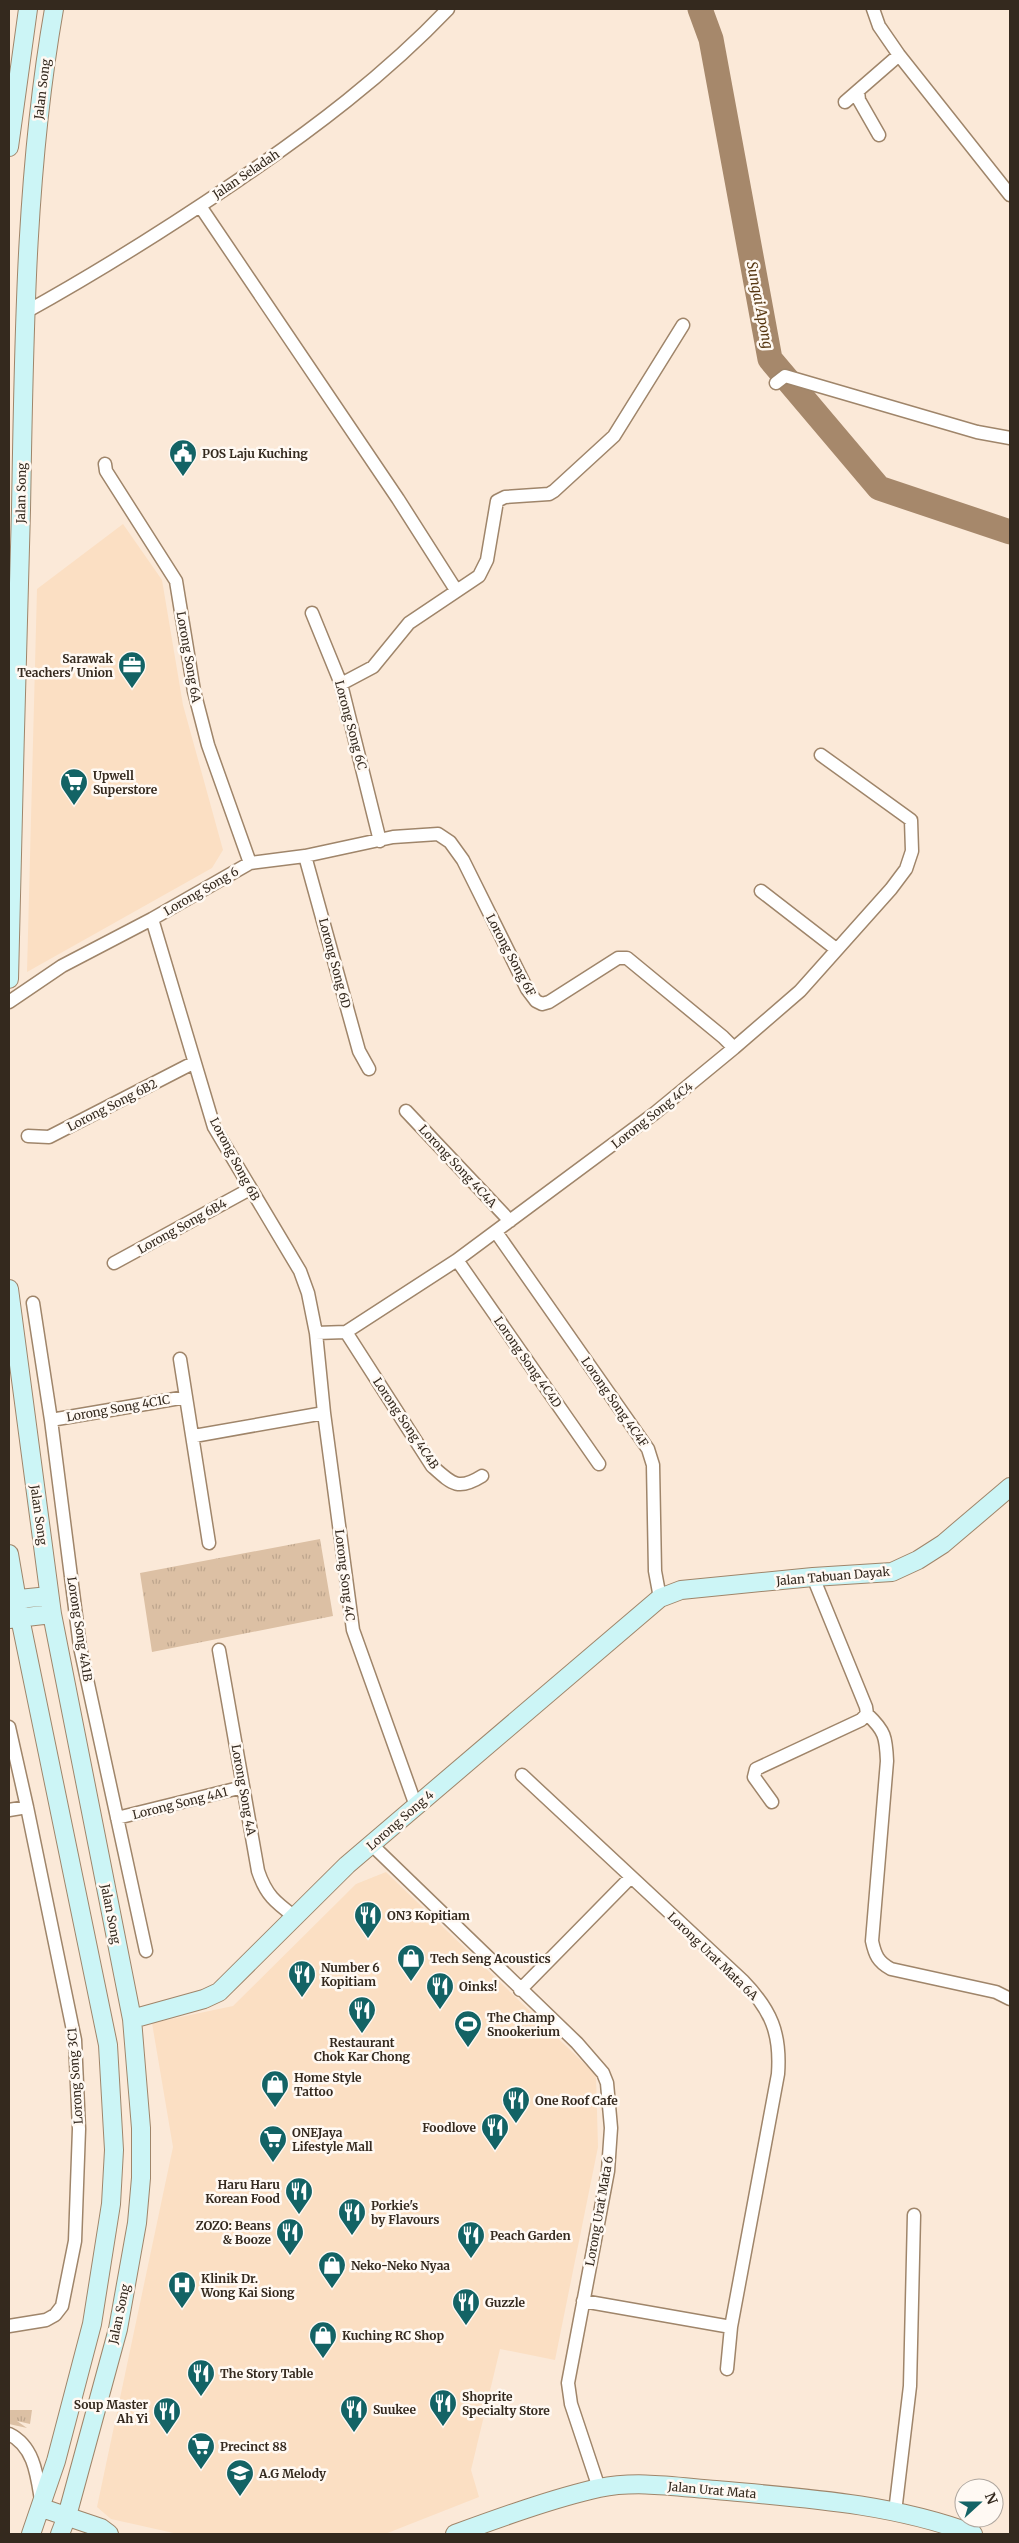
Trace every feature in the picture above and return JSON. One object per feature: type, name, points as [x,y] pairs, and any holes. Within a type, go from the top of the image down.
[{"type":"main road","name":"Jalan Song","points":[[9,147],[28,9]]},
{"type":"main road","name":"Jalan Song","points":[[9,979],[11,805],[24,313],[34,154],[44,65],[54,9]]},
{"type":"main road","name":"Jalan Song","points":[[9,1289],[49,1596],[132,2019],[141,2128],[141,2178],[137,2223],[118,2329],[64,2529]]},
{"type":"main road","name":"Jalan Tabuan Dayak","points":[[660,1598],[681,1590],[813,1577],[892,1572],[918,1560],[982,1512],[1010,1487]]},
{"type":"main road","name":"Jalan Song","points":[[9,1554],[14,1619],[108,2045],[114,2150],[111,2204],[92,2324],[36,2522]]},
{"type":"main road","points":[[12,1600],[49,1596]]},
{"type":"main road","name":"Lorong Song 4","points":[[132,2019],[212,1996],[346,1865],[372,1845],[660,1598]]},
{"type":"main road","points":[[14,1619],[52,1614]]},
{"type":"main road","name":"Jalan Urat Mata","points":[[455,2534],[599,2488],[632,2484],[770,2495],[895,2512],[916,2516],[972,2534]]},
{"type":"main road","points":[[36,2522],[64,2529],[101,2528],[108,2534]]},
{"type":"street","name":"Jalan Seladah","points":[[24,313],[119,259],[294,142],[364,88],[448,9]]},
{"type":"street","points":[[873,9],[879,26],[900,56],[1010,195]]},
{"type":"street","points":[[845,102],[900,56]]},
{"type":"street","points":[[858,91],[859,100],[870,115],[879,135]]},
{"type":"street","points":[[200,206],[398,500],[456,590]]},
{"type":"street","points":[[341,684],[373,667],[409,623],[456,590],[470,584],[479,576],[487,560],[497,501],[505,497],[549,494],[614,436],[683,325]]},
{"type":"street","points":[[780,379],[959,427],[1010,438]]},
{"type":"street","name":"Lorong Song 6A","points":[[105,464],[106,471],[176,581],[194,691],[208,745],[250,863]]},
{"type":"street","name":"Lorong Song 6C","points":[[312,613],[341,684],[380,841]]},
{"type":"street","name":"Lorong Song 4C4","points":[[346,1332],[457,1260],[655,1113],[800,991],[891,889],[906,869],[912,852],[911,820],[821,755]]},
{"type":"street","name":"Lorong Song 6","points":[[9,1002],[62,966],[152,920],[250,863],[305,856],[414,835],[438,834],[450,842],[472,877]]},
{"type":"street","name":"Lorong Song 6D","points":[[305,856],[360,1051],[369,1069]]},
{"type":"street","name":"Lorong Song 6F","points":[[472,877],[516,969],[536,1001],[542,1004],[549,1002],[618,958],[626,958],[724,1037],[734,1048]]},
{"type":"street","points":[[761,891],[836,949]]},
{"type":"street","name":"Lorong Song 6B","points":[[152,920],[193,1063],[214,1127],[300,1271],[308,1293],[316,1333]]},
{"type":"street","name":"Lorong Song 6B2","points":[[28,1136],[49,1137],[193,1063]]},
{"type":"street","name":"Lorong Song 4C4A","points":[[406,1111],[510,1221]]},
{"type":"street","name":"Lorong Song 6B4","points":[[114,1262],[250,1189]]},
{"type":"street","name":"Lorong Song 4C4F","points":[[496,1232],[648,1449],[653,1465],[655,1571],[660,1598]]},
{"type":"street","name":"Lorong Song 4C4D","points":[[457,1260],[599,1464]]},
{"type":"street","name":"Lorong Song 4A1B","points":[[33,1303],[51,1420],[80,1646],[146,1951]]},
{"type":"street","points":[[316,1333],[346,1332]]},
{"type":"street","name":"Lorong Song 4C4B","points":[[346,1332],[432,1466],[445,1478],[459,1486],[469,1484],[482,1476]]},
{"type":"street","name":"Lorong Song 4C","points":[[316,1333],[324,1413],[353,1630],[416,1806]]},
{"type":"street","name":"Lorong Song 4C1C","points":[[180,1359],[194,1436],[209,1543]]},
{"type":"street","name":"Lorong Song 4C1C","points":[[51,1420],[186,1397]]},
{"type":"street","points":[[194,1436],[324,1413]]},
{"type":"street","points":[[813,1577],[866,1707],[867,1714],[879,1726],[884,1735],[887,1761],[872,1941],[875,1955],[891,1969],[996,1992],[1010,1999]]},
{"type":"street","name":"Lorong Song 4A","points":[[218,1650],[258,1871],[264,1888],[271,1898],[295,1916]]},
{"type":"street","points":[[772,1802],[754,1777],[756,1769],[861,1720],[867,1714]]},
{"type":"street","name":"Lorong Song 3C1","points":[[9,1727],[75,2040],[79,2129],[75,2241],[62,2306],[55,2315],[46,2320],[9,2326]]},
{"type":"street","name":"Lorong Urat Mata 6A","points":[[522,1775],[758,1997],[774,2025],[780,2053],[778,2074],[731,2327],[727,2369]]},
{"type":"street","name":"Lorong Song 4A1","points":[[117,1818],[243,1787]]},
{"type":"street","points":[[9,1810],[27,1808]]},
{"type":"street","name":"Lorong Urat Mata 6","points":[[372,1845],[590,2056],[603,2073],[607,2083],[610,2149],[569,2372],[568,2392],[599,2488]]},
{"type":"street","points":[[520,1990],[630,1878]]},
{"type":"street","points":[[895,2512],[910,2386],[914,2215]]},
{"type":"street","points":[[583,2301],[731,2327]]},
{"type":"street","points":[[9,2434],[18,2438],[27,2448],[37,2471],[36,2522]]},
{"type":"shaded area","points":[[123,524],[162,580],[183,705],[223,850],[212,868],[27,972],[37,589]]},
{"type":"shaded area","points":[[386,1872],[596,2075],[598,2147],[555,2360],[500,2349],[471,2470],[479,2497],[385,2534],[178,2534],[111,2519],[97,2507],[173,2147],[152,2023],[233,2006],[356,1884]]},
{"type":"green space","points":[[320,1539],[333,1616],[152,1652],[140,1573]]},
{"type":"green space","points":[[9,2410],[32,2410],[30,2424],[17,2421],[27,2428],[9,2424]]},
{"type":"waterway","name":"Sungai Apong","points":[[700,9],[711,39],[770,359],[879,488],[1010,532]]},
{"type":"place","name":"POS Laju Kuching","points":[[183,477]]},
{"type":"place","name":"Sarawak Teachers' Union","points":[[132,689]]},
{"type":"place","name":"Upwell Superstore","points":[[74,806]]},
{"type":"place","name":"ON3 Kopitiam","points":[[368,1939]]},
{"type":"place","name":"Tech Seng Acoustics","points":[[411,1982]]},
{"type":"place","name":"Number 6 Kopitiam","points":[[302,1998]]},
{"type":"place","name":"Oinks!","points":[[440,2010]]},
{"type":"place","name":"Restaurant Chok Kar Chong","points":[[362,2034]]},
{"type":"place","name":"The Champ Snookerium","points":[[468,2048]]},
{"type":"place","name":"Home Style Tattoo","points":[[275,2108]]},
{"type":"place","name":"One Roof Cafe","points":[[516,2124]]},
{"type":"place","name":"Foodlove","points":[[495,2151]]},
{"type":"place","name":"ONEJaya Lifestyle Mall","points":[[273,2163]]},
{"type":"place","name":"Haru Haru Korean Food","points":[[299,2215]]},
{"type":"place","name":"Porkie's by Flavours","points":[[352,2236]]},
{"type":"place","name":"ZOZO: Beans & Booze","points":[[290,2256]]},
{"type":"place","name":"Peach Garden","points":[[471,2259]]},
{"type":"place","name":"Neko-Neko Nyaa","points":[[332,2289]]},
{"type":"place","name":"Klinik Dr. Wong Kai Siong","points":[[182,2309]]},
{"type":"place","name":"Guzzle","points":[[466,2326]]},
{"type":"place","name":"Kuching RC Shop","points":[[323,2359]]},
{"type":"place","name":"The Story Table","points":[[201,2397]]},
{"type":"place","name":"Shoprite Specialty Store","points":[[443,2427]]},
{"type":"place","name":"Suukee","points":[[354,2433]]},
{"type":"place","name":"Soup Master Ah Yi","points":[[167,2435]]},
{"type":"place","name":"Precinct 88","points":[[201,2470]]},
{"type":"place","name":"A.G Melody","points":[[240,2497]]}]
